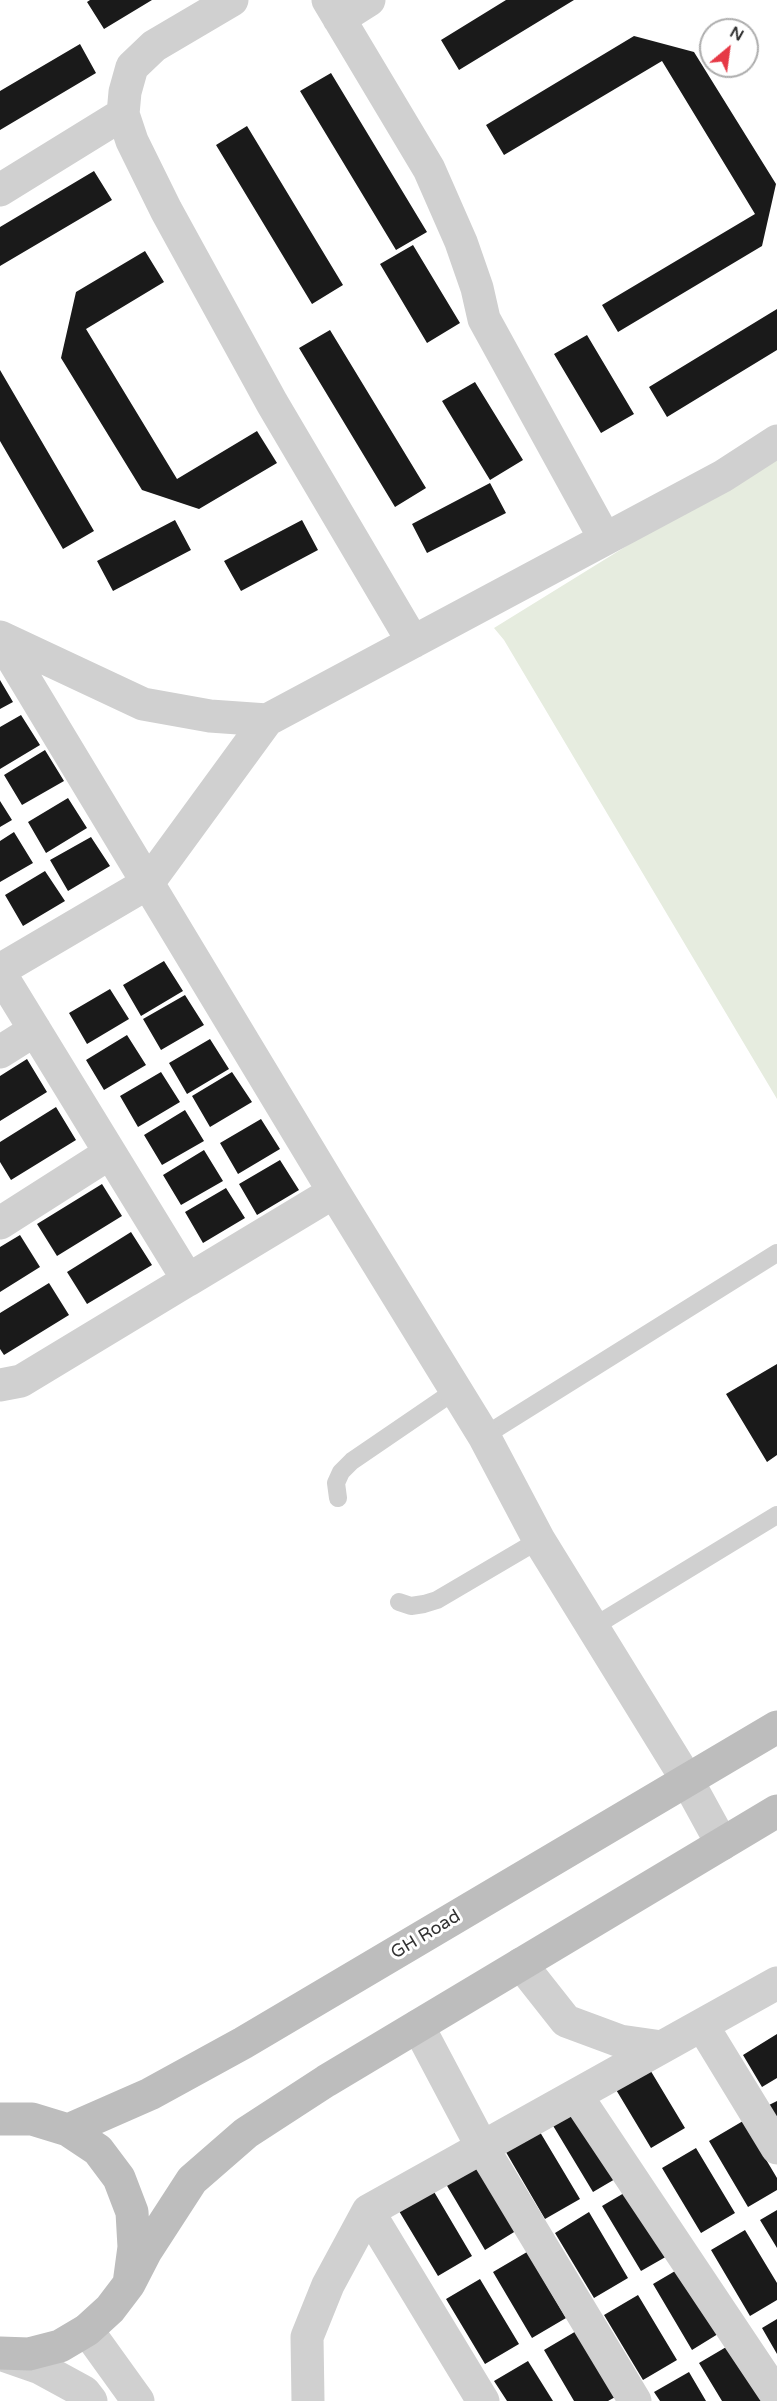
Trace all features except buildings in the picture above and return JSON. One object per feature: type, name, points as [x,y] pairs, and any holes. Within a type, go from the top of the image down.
[{"type":"main road","name":"GH Road","points":[[68,2130],[150,2094],[243,2043],[777,1727]]},
{"type":"main road","points":[[0,2353],[29,2354],[60,2346],[87,2331],[110,2309],[129,2284],[146,2251],[192,2180],[246,2133],[326,2080],[777,1811]]},
{"type":"main road","points":[[0,2119],[32,2119],[68,2130],[98,2150],[119,2178],[132,2212],[134,2247],[129,2284]]},
{"type":"street","points":[[232,0],[154,46],[132,67],[125,92],[123,114],[132,141],[166,210],[272,403],[412,642]]},
{"type":"street","points":[[369,0],[334,9],[429,169],[461,242],[477,288],[484,319],[605,539]]},
{"type":"street","points":[[0,190],[123,114]]},
{"type":"street","points":[[188,1280],[0,971],[147,883],[267,720],[723,476],[777,441]]},
{"type":"street","points":[[0,637],[143,704],[210,716],[267,720]]},
{"type":"street","points":[[0,637],[334,1192],[484,1436],[539,1540],[687,1780],[722,1844]]},
{"type":"street","points":[[0,1052],[35,1030]]},
{"type":"street","points":[[0,1223],[110,1153]]},
{"type":"street","points":[[0,1385],[21,1381],[334,1192]]},
{"type":"street","points":[[521,1964],[566,2021],[620,2041],[662,2047]]},
{"type":"street","points":[[308,2401],[307,2337],[328,2285],[368,2211],[777,1983]]},
{"type":"street","points":[[702,2025],[777,2148]]},
{"type":"street","points":[[418,2026],[482,2147],[635,2401]]},
{"type":"street","points":[[576,2095],[777,2396]]},
{"type":"street","points":[[368,2211],[473,2398]]},
{"type":"street","points":[[87,2331],[138,2401]]},
{"type":"street","points":[[0,2353],[40,2368],[84,2392],[91,2401]]},
{"type":"lane","points":[[484,1436],[777,1253]]},
{"type":"lane","points":[[338,1498],[336,1483],[341,1472],[352,1461],[456,1390]]},
{"type":"lane","points":[[593,1627],[777,1515]]},
{"type":"lane","points":[[399,1602],[411,1606],[424,1605],[539,1540]]},
{"type":"shaded area","points":[[777,453],[777,1099],[504,640],[494,628]]}]
